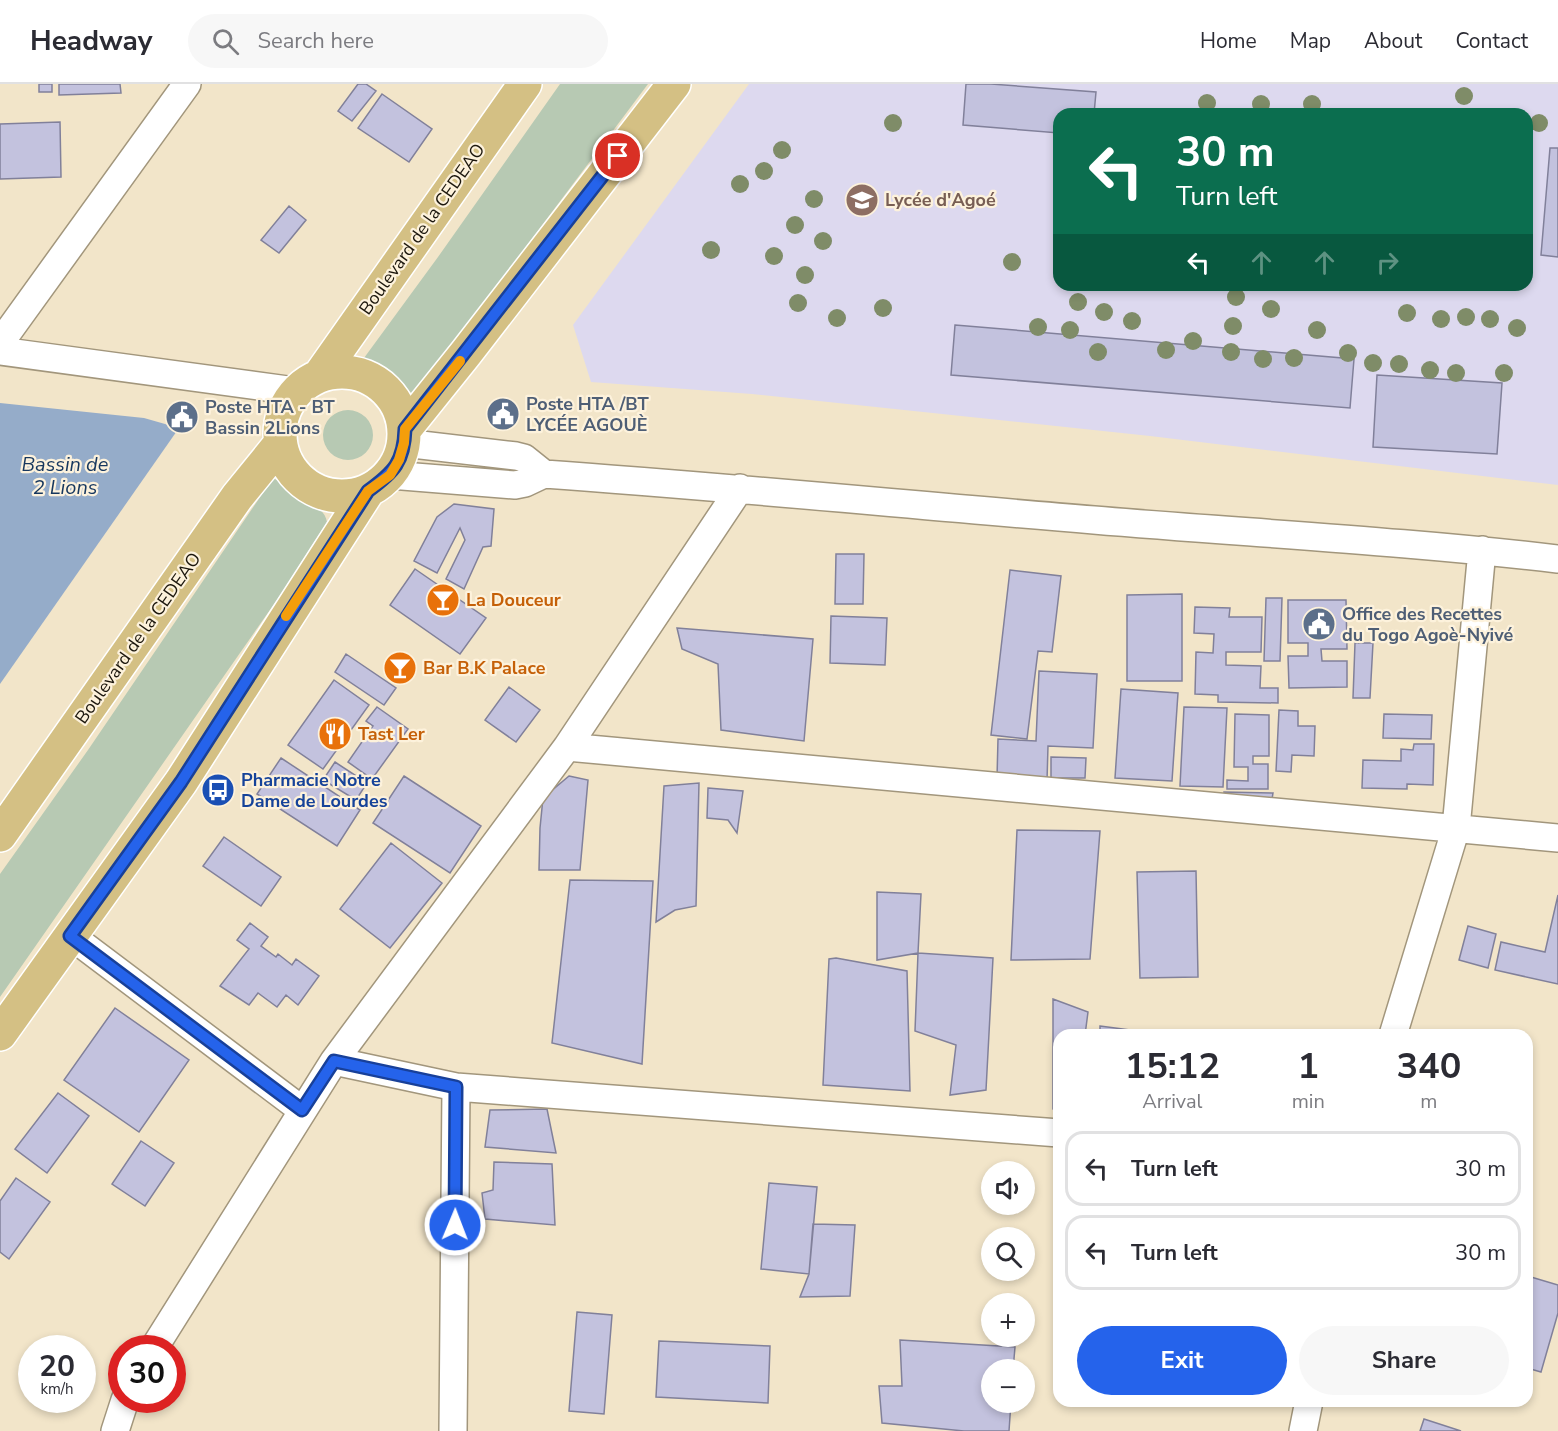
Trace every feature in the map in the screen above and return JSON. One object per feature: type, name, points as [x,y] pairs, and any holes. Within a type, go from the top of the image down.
[{"type":"main road","name":"Boulevard de la CEDEAO","points":[[308,383],[525,84]]},
{"type":"main road","points":[[0,1034],[181,782],[379,483],[399,460],[404,436],[674,84]]},
{"type":"main road","points":[[379,483],[340,496],[313,489],[291,471],[280,444],[281,416],[308,383],[349,372],[376,381],[396,402],[404,436]]},
{"type":"main road","name":"Boulevard de la CEDEAO","points":[[0,835],[237,497],[280,444]]},
{"type":"street","points":[[0,343],[187,84]]},
{"type":"street","points":[[0,351],[308,383]]},
{"type":"street","points":[[404,436],[524,458],[544,474]]},
{"type":"street","points":[[379,483],[515,485],[544,474],[740,488],[1094,520],[1482,550],[1558,559]]},
{"type":"street","points":[[162,1335],[334,1061],[567,747],[740,488]]},
{"type":"street","points":[[1395,1029],[1456,828],[1482,550]]},
{"type":"street","points":[[567,747],[1558,838]]},
{"type":"street","points":[[70,936],[302,1110]]},
{"type":"street","points":[[334,1061],[456,1087],[1053,1133]]},
{"type":"street","points":[[453,1431],[456,1087]]},
{"type":"street","points":[[1303,1431],[1308,1407]]},
{"type":"street","points":[[116,1431],[121,1413]]},
{"type":"shaded area","name":"Lycée d'Agoé","points":[[749,84],[1558,84],[1558,485],[1150,436],[752,394],[591,382],[573,325]]},
{"type":"green space","points":[[560,84],[648,84],[414,396],[400,381],[364,358]]},
{"type":"green space","points":[[343,410],[353,410],[366,417],[373,430],[373,440],[366,453],[353,460],[343,460],[334,456],[327,449],[323,440],[323,430],[327,421],[334,414]]},
{"type":"green space","points":[[273,478],[299,499],[320,510],[327,522],[279,597],[0,997],[0,874],[88,750]]},
{"type":"water","name":"Bassin de 2 Lions","points":[[0,403],[144,418],[179,428],[0,684]]},
{"type":"building","points":[[39,84],[52,84],[52,92],[39,92]]},
{"type":"building","points":[[59,84],[120,84],[121,93],[59,95]]},
{"type":"building","points":[[358,84],[366,84],[376,91],[352,121],[338,111]]},
{"type":"building","points":[[966,84],[1096,92],[1095,108],[1053,108],[1053,132],[963,125]]},
{"type":"building","points":[[382,94],[432,129],[409,162],[358,128]]},
{"type":"building","points":[[60,122],[61,177],[0,179],[0,124]]},
{"type":"building","points":[[1550,148],[1558,148],[1558,257],[1541,255]]},
{"type":"building","points":[[289,206],[306,220],[279,253],[261,240]]},
{"type":"building","points":[[955,325],[1354,359],[1350,408],[951,375]]},
{"type":"building","points":[[1377,375],[1502,383],[1497,454],[1373,447]]},
{"type":"building","points":[[454,504],[494,509],[491,546],[483,547],[464,589],[446,579],[465,540],[460,528],[437,573],[414,561],[437,517]]},
{"type":"building","points":[[836,554],[864,554],[863,604],[835,604]]},
{"type":"building","points":[[415,569],[486,618],[460,654],[390,605]]},
{"type":"building","points":[[1010,570],[1061,576],[1052,652],[1038,651],[1027,739],[991,735]]},
{"type":"building","points":[[1182,594],[1182,681],[1127,681],[1127,595]]},
{"type":"building","points":[[1266,598],[1282,598],[1280,661],[1264,661]]},
{"type":"building","points":[[1288,600],[1346,600],[1347,649],[1321,649],[1322,661],[1347,661],[1347,687],[1289,688],[1288,656],[1308,656],[1308,643],[1288,643]]},
{"type":"building","points":[[1195,607],[1230,608],[1229,617],[1262,617],[1261,652],[1226,652],[1226,665],[1261,666],[1260,688],[1278,688],[1278,703],[1218,702],[1218,695],[1195,694],[1196,652],[1213,653],[1214,634],[1194,633]]},
{"type":"building","points":[[831,616],[887,618],[885,665],[830,663]]},
{"type":"building","points":[[677,628],[813,639],[804,741],[721,730],[718,664],[682,649]]},
{"type":"building","points":[[1355,643],[1373,643],[1370,698],[1353,698]]},
{"type":"building","points":[[346,654],[396,688],[384,705],[335,672]]},
{"type":"building","points":[[1039,671],[1097,674],[1093,748],[1048,746],[1047,781],[997,778],[998,739],[1036,741]]},
{"type":"building","points":[[334,680],[369,705],[323,769],[288,745]]},
{"type":"building","points":[[509,687],[540,710],[516,742],[485,720]]},
{"type":"building","points":[[1121,689],[1178,693],[1172,781],[1115,778]]},
{"type":"building","points":[[377,707],[408,729],[372,779],[348,762],[373,726],[366,721]]},
{"type":"building","points":[[1184,707],[1227,708],[1223,787],[1180,786]]},
{"type":"building","points":[[1279,710],[1298,711],[1298,726],[1315,726],[1314,756],[1292,755],[1291,772],[1276,771]]},
{"type":"building","points":[[1235,714],[1269,715],[1269,756],[1253,756],[1253,764],[1268,764],[1268,789],[1227,789],[1227,780],[1248,781],[1248,767],[1234,767]]},
{"type":"building","points":[[1384,714],[1432,715],[1431,739],[1383,738]]},
{"type":"building","points":[[1414,744],[1434,744],[1433,785],[1407,784],[1407,789],[1362,788],[1363,760],[1401,761],[1401,749],[1413,750]]},
{"type":"building","points":[[1051,757],[1086,758],[1085,778],[1051,778]]},
{"type":"building","points":[[281,758],[360,810],[337,846],[257,794]]},
{"type":"building","points":[[335,762],[367,783],[356,800],[323,780]]},
{"type":"building","points":[[404,776],[481,826],[450,873],[373,823]]},
{"type":"building","points":[[569,776],[588,780],[580,870],[539,870],[543,798]]},
{"type":"building","points":[[699,783],[696,906],[675,910],[656,922],[664,786]]},
{"type":"building","points":[[708,788],[743,791],[737,833],[728,820],[707,818]]},
{"type":"building","points":[[1224,792],[1273,793],[1272,799],[1224,798]]},
{"type":"building","points":[[1017,830],[1100,831],[1090,959],[1011,960]]},
{"type":"building","points":[[224,837],[281,877],[261,906],[203,866]]},
{"type":"building","points":[[391,843],[442,883],[390,948],[340,909]]},
{"type":"building","points":[[1196,871],[1198,977],[1140,978],[1137,872]]},
{"type":"building","points":[[570,880],[653,881],[642,1064],[552,1043]]},
{"type":"building","points":[[877,892],[921,894],[918,953],[877,960]]},
{"type":"building","points":[[1558,895],[1558,984],[1495,970],[1501,942],[1545,952]]},
{"type":"building","points":[[250,923],[268,937],[261,946],[276,957],[278,954],[292,965],[296,959],[319,976],[298,1005],[286,995],[277,1007],[258,993],[249,1005],[220,986],[249,949],[237,940]]},
{"type":"building","points":[[1468,926],[1496,934],[1488,968],[1459,960]]},
{"type":"building","points":[[918,953],[993,958],[986,1090],[950,1095],[956,1045],[915,1031]]},
{"type":"building","points":[[836,958],[907,971],[910,1091],[823,1085],[829,959]]},
{"type":"building","points":[[1053,999],[1088,1012],[1086,1029],[1053,1029]]},
{"type":"building","points":[[115,1008],[189,1060],[139,1132],[64,1080]]},
{"type":"building","points":[[1100,1026],[1123,1029],[1100,1029]]},
{"type":"building","points":[[58,1093],[89,1116],[47,1173],[15,1149]]},
{"type":"building","points":[[547,1109],[556,1153],[485,1147],[490,1110]]},
{"type":"building","points":[[141,1141],[174,1163],[145,1206],[112,1184]]},
{"type":"building","points":[[494,1162],[552,1164],[555,1225],[485,1219],[482,1193],[493,1190]]},
{"type":"building","points":[[16,1178],[50,1202],[9,1259],[0,1252],[0,1201]]},
{"type":"building","points":[[769,1183],[817,1187],[809,1274],[761,1269]]},
{"type":"building","points":[[813,1224],[855,1225],[850,1296],[800,1297],[809,1274]]},
{"type":"building","points":[[1533,1278],[1558,1285],[1558,1313],[1541,1372],[1533,1370]]},
{"type":"building","points":[[577,1312],[612,1315],[604,1414],[569,1411]]},
{"type":"building","points":[[900,1340],[981,1345],[981,1347],[1015,1347],[1014,1359],[981,1359],[981,1413],[1010,1413],[1009,1431],[964,1431],[882,1423],[879,1386],[902,1386]]},
{"type":"building","points":[[659,1341],[770,1346],[768,1403],[656,1397]]},
{"type":"building","points":[[1424,1419],[1461,1431],[1420,1431]]},
{"type":"slow traffic","points":[[286,616],[368,491],[390,475],[399,460],[405,429],[460,361]]},
{"type":"place","name":"Lycée d'Agoé","points":[[862,200]]},
{"type":"place","name":"Poste HTA /BT LYCÉE AGOUÈ","points":[[503,414]]},
{"type":"place","name":"Poste HTA - BT Bassin 2Lions","points":[[182,417]]},
{"type":"place","name":"La Douceur","points":[[443,600]]},
{"type":"place","name":"Office des Recettes du Togo Agoè-Nyivé","points":[[1319,624]]},
{"type":"place","name":"Bar B.K Palace","points":[[400,668]]},
{"type":"place","name":"Tast Ler","points":[[335,734]]},
{"type":"place","name":"Pharmacie Notre Dame de Lourdes","points":[[218,790]]},
{"type":"route","points":[[455,1225],[456,1087],[334,1061],[302,1110],[70,936],[181,782],[368,491],[390,475],[399,460],[405,429],[618,156]]}]
